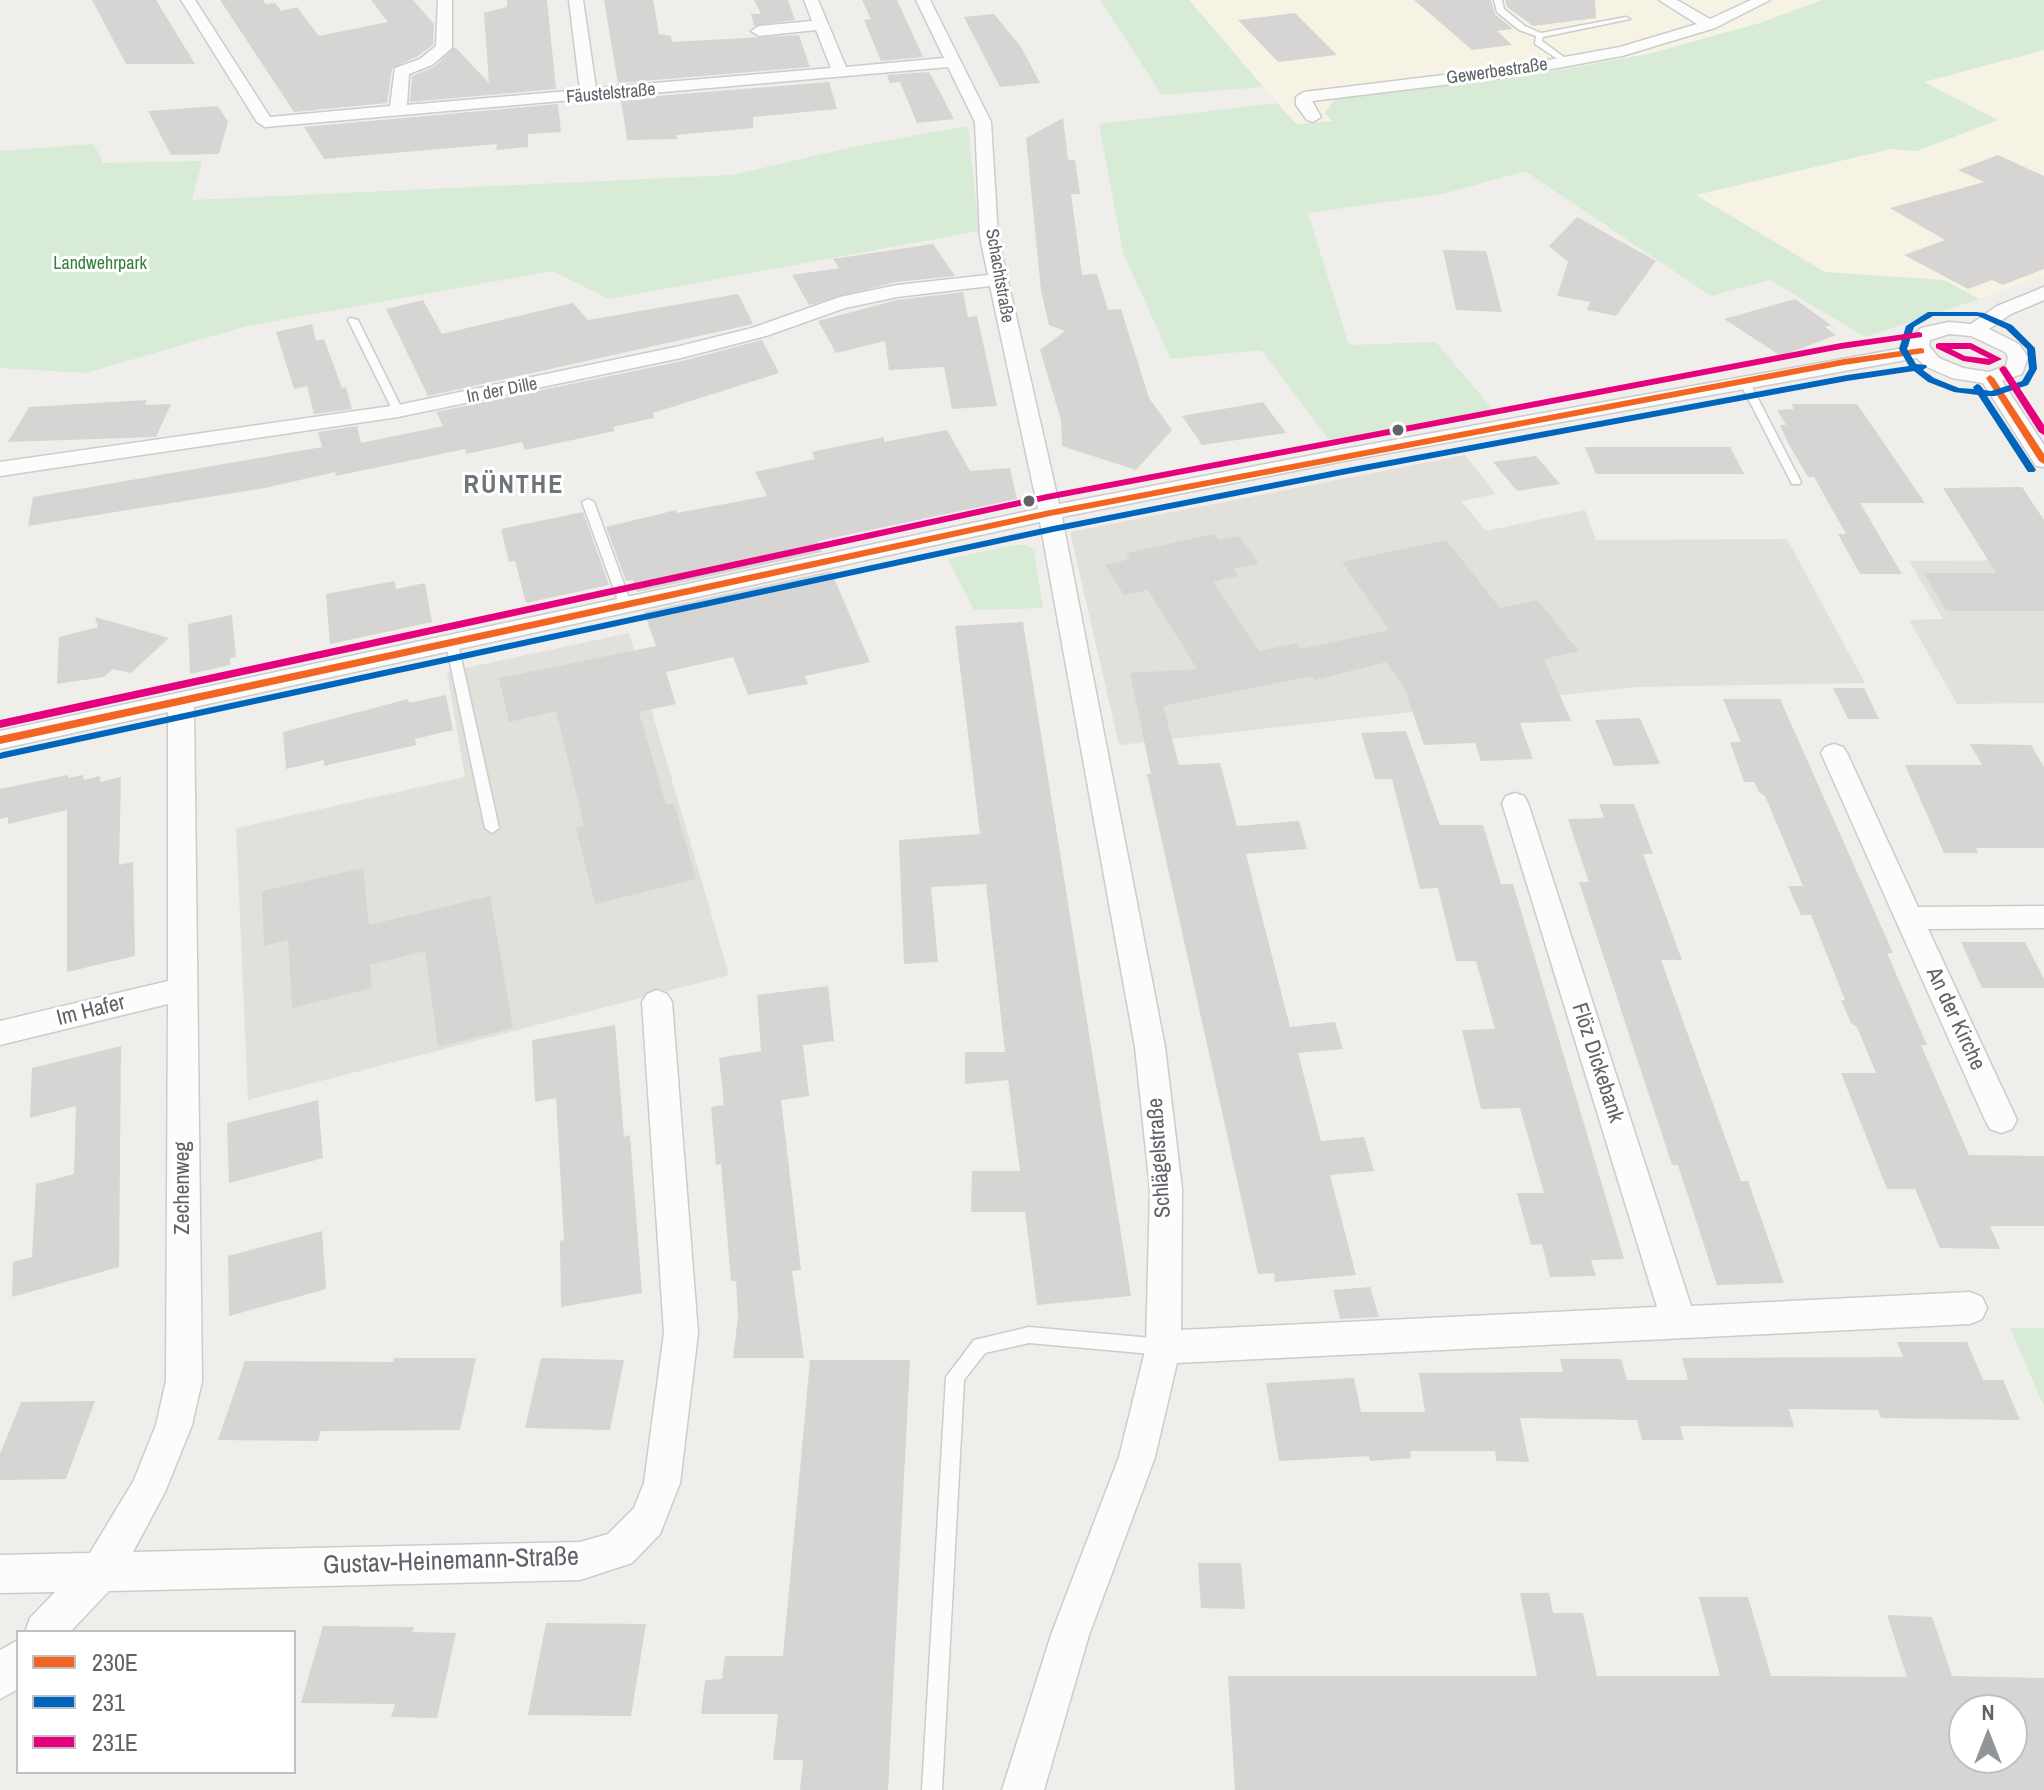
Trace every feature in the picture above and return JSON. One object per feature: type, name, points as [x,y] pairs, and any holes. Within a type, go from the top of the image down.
[{"type":"street","name":"Fäustelstraße","points":[[188,0],[265,122],[956,62]]},
{"type":"street","points":[[398,111],[401,71],[426,62],[444,48],[445,0]]},
{"type":"street","points":[[576,0],[589,96]]},
{"type":"street","points":[[811,0],[841,73]]},
{"type":"street","name":"Schachtstraße","points":[[923,0],[983,122],[989,237],[1050,513]]},
{"type":"street","points":[[1666,0],[1710,25]]},
{"type":"street","name":"Gewerbestraße","points":[[1313,117],[1304,105],[1304,97],[1565,62],[1622,51],[1710,25],[1763,0]]},
{"type":"street","points":[[759,31],[820,25]]},
{"type":"street","name":"In der Dille","points":[[0,469],[398,411],[681,352],[759,332],[840,303],[897,291],[997,280]]},
{"type":"street","points":[[1975,330],[2004,310],[2044,293]]},
{"type":"street","points":[[0,740],[1050,513],[1744,381],[1921,351],[1948,370],[1990,378],[2011,373],[2017,366],[2018,357],[2006,344],[1975,330],[1949,328],[1928,332],[1920,338],[1921,351]]},
{"type":"street","points":[[1990,378],[2044,461]]},
{"type":"street","name":"Schlägelstraße","points":[[1023,1790],[1070,1635],[1137,1457],[1163,1347],[1166,1189],[1150,1047],[1050,513]]},
{"type":"street","name":"Zechenweg","points":[[46,1630],[101,1571],[147,1492],[174,1425],[184,1381],[181,703]]},
{"type":"street","name":"An der Kirche","points":[[1834,753],[2001,1120]]},
{"type":"street","name":"Flöz Dickebank","points":[[1515,803],[1679,1323]]},
{"type":"street","points":[[1909,918],[2044,917]]},
{"type":"street","name":"Im Hafer","points":[[0,1033],[182,989]]},
{"type":"street","name":"Gustav-Heinemann-Straße","points":[[0,1574],[580,1561],[619,1550],[647,1521],[662,1483],[681,1333],[657,1002]]},
{"type":"street","points":[[1163,1347],[1970,1308]]},
{"type":"street","points":[[0,1679],[16,1662]]},
{"type":"lane","points":[[1498,0],[1500,10],[1522,28],[1540,35],[1626,19]]},
{"type":"lane","points":[[1540,35],[1538,42],[1565,62]]},
{"type":"lane","points":[[353,320],[398,411]]},
{"type":"lane","points":[[1744,381],[1796,482]]},
{"type":"lane","points":[[588,502],[626,606]]},
{"type":"lane","points":[[452,644],[492,828]]},
{"type":"lane","points":[[932,1790],[955,1377],[980,1346],[1029,1335],[1163,1347]]},
{"type":"shaded area","points":[[1189,0],[1822,0],[1760,23],[1648,54],[1509,79],[1333,121],[1296,124]]},
{"type":"shaded area","points":[[2044,50],[2044,275],[1979,299],[1944,280],[1825,272],[1695,195],[1891,149],[1917,151],[1997,120],[1923,82]]},
{"type":"shaded area","points":[[1465,455],[1496,494],[1461,501],[1486,531],[1585,510],[1596,540],[1787,539],[1865,683],[1635,687],[1119,745],[1070,532]]},
{"type":"shaded area","points":[[2044,560],[2044,703],[1957,704],[1909,620],[1943,619],[1909,561]]},
{"type":"shaded area","points":[[629,633],[729,975],[248,1100],[236,828],[465,777],[447,672]]},
{"type":"green space","points":[[1100,0],[1189,0],[1263,87],[1162,95]]},
{"type":"green space","points":[[1822,0],[2044,0],[2044,50],[1924,82],[1998,120],[1917,151],[1891,149],[1696,195],[1825,272],[1944,280],[1979,299],[1865,337],[1770,280],[1711,296],[1525,171],[1443,194],[1308,213],[1349,345],[1436,342],[1494,411],[1329,440],[1261,350],[1171,359],[1123,253],[1099,124],[1277,103],[1296,124],[1332,121],[1325,113],[1335,99],[1509,79],[1648,54],[1760,23]]},
{"type":"green space","name":"Landwehrpark","points":[[968,126],[979,231],[609,299],[552,271],[247,326],[86,373],[0,368],[0,151],[94,144],[103,163],[202,161],[192,200],[732,175],[857,146]]},
{"type":"green space","points":[[1027,545],[1034,551],[1043,608],[974,610],[948,559]]},
{"type":"green space","points":[[2010,1328],[2044,1328],[2044,1406]]},
{"type":"building","points":[[92,0],[156,0],[195,64],[126,64]]},
{"type":"building","points":[[220,0],[263,0],[266,4],[275,3],[281,11],[297,7],[319,36],[388,22],[371,0],[413,0],[434,24],[433,45],[392,68],[387,103],[294,112]]},
{"type":"building","points":[[507,0],[547,0],[556,89],[410,102],[412,76],[434,67],[455,47],[489,83],[484,13],[507,7]]},
{"type":"building","points":[[604,0],[653,0],[659,34],[671,36],[672,42],[799,35],[810,67],[618,83]]},
{"type":"building","points":[[754,0],[788,0],[795,20],[754,26],[751,14],[761,14]]},
{"type":"building","points":[[862,0],[897,0],[923,57],[881,61],[864,20],[871,19]]},
{"type":"building","points":[[1414,0],[1491,0],[1495,14],[1513,29],[1497,31],[1512,45],[1472,50]]},
{"type":"building","points":[[1505,0],[1595,0],[1596,18],[1533,26],[1507,7]]},
{"type":"building","points":[[1295,13],[1337,55],[1278,62],[1238,20]]},
{"type":"building","points":[[994,14],[1021,47],[1040,83],[1000,87],[964,17]]},
{"type":"building","points":[[929,72],[954,119],[917,123],[900,82],[890,83],[887,75]]},
{"type":"building","points":[[829,82],[837,109],[753,117],[753,128],[676,135],[677,139],[627,140],[621,99]]},
{"type":"building","points":[[558,104],[561,132],[528,134],[528,147],[496,150],[497,144],[324,159],[304,127]]},
{"type":"building","points":[[218,106],[228,122],[219,154],[171,155],[148,111]]},
{"type":"building","points":[[1063,118],[1068,160],[1075,160],[1080,194],[1071,194],[1082,275],[1097,274],[1108,310],[1121,309],[1149,398],[1172,430],[1136,470],[1062,446],[1061,420],[1040,350],[1065,331],[1049,325],[1041,291],[1026,138]]},
{"type":"building","points":[[1998,155],[2044,176],[2044,269],[2003,285],[1992,280],[1968,289],[1904,255],[1945,240],[1890,208],[1984,182],[1958,170]]},
{"type":"building","points":[[1577,217],[1656,261],[1616,316],[1587,310],[1590,302],[1557,296],[1568,262],[1549,246]]},
{"type":"building","points":[[933,244],[955,276],[896,282],[809,305],[792,275],[839,268],[833,259]]},
{"type":"building","points":[[1443,250],[1486,251],[1502,312],[1456,310]]},
{"type":"building","points":[[963,292],[968,317],[977,316],[997,406],[952,409],[944,367],[889,370],[885,341],[836,353],[818,321],[897,300]]},
{"type":"building","points":[[738,294],[753,324],[428,396],[386,309],[423,300],[442,334],[573,303],[588,320]]},
{"type":"building","points":[[1795,299],[1831,325],[1825,327],[1836,335],[1781,356],[1724,319]]},
{"type":"building","points":[[312,324],[316,341],[324,339],[342,388],[346,387],[352,409],[314,414],[307,386],[294,389],[276,332]]},
{"type":"building","points":[[762,340],[779,373],[653,413],[654,418],[613,427],[615,431],[525,450],[522,442],[466,454],[465,449],[336,476],[335,472],[265,488],[28,526],[33,497],[322,447],[318,432],[357,426],[361,443],[443,426],[436,412],[682,361]]},
{"type":"building","points":[[147,400],[145,405],[171,404],[156,437],[8,442],[29,407]]},
{"type":"building","points":[[1263,402],[1286,433],[1202,445],[1182,416]]},
{"type":"building","points":[[1791,404],[1857,404],[1925,503],[1860,503],[1902,574],[1860,574],[1838,534],[1846,534],[1814,477],[1808,477],[1780,425],[1786,425],[1777,410],[1794,409]]},
{"type":"building","points":[[947,430],[970,471],[1010,468],[1017,499],[818,541],[822,552],[637,592],[633,580],[626,581],[606,527],[676,510],[677,513],[767,496],[755,472],[815,459],[812,452],[884,437],[884,442]]},
{"type":"building","points":[[1585,447],[1730,447],[1744,474],[1596,474]]},
{"type":"building","points":[[1536,456],[1560,484],[1517,491],[1493,462]]},
{"type":"building","points":[[2022,487],[2044,520],[2044,611],[1946,611],[1924,573],[1996,573],[1943,488]]},
{"type":"building","points":[[583,512],[609,585],[526,603],[515,561],[509,562],[501,529]]},
{"type":"building","points":[[1214,534],[1219,540],[1239,536],[1259,564],[1233,569],[1238,576],[1213,582],[1259,651],[1296,643],[1301,649],[1389,630],[1342,562],[1446,540],[1500,608],[1537,600],[1579,651],[1544,659],[1571,721],[1520,723],[1533,759],[1481,761],[1475,743],[1424,745],[1404,687],[1386,662],[1315,680],[1312,676],[1163,706],[1179,765],[1220,763],[1237,826],[1299,821],[1307,849],[1246,854],[1290,1027],[1335,1022],[1343,1049],[1298,1053],[1321,1141],[1364,1137],[1374,1171],[1330,1175],[1356,1275],[1275,1282],[1274,1273],[1258,1274],[1147,774],[1151,774],[1130,673],[1197,669],[1148,590],[1124,595],[1105,565],[1130,559],[1126,553]]},
{"type":"building","points":[[831,571],[870,662],[805,676],[808,684],[748,695],[733,657],[666,672],[676,704],[639,712],[666,805],[674,803],[696,879],[595,904],[576,827],[584,825],[556,711],[509,722],[499,678],[656,646],[644,612]]},
{"type":"building","points":[[395,581],[396,589],[425,583],[432,622],[330,644],[326,594]]},
{"type":"building","points":[[232,615],[236,657],[230,658],[230,665],[190,674],[188,624]]},
{"type":"building","points":[[95,617],[169,638],[131,673],[113,669],[104,677],[57,684],[59,637],[98,627]]},
{"type":"building","points":[[1023,622],[1131,1296],[1037,1305],[1025,1212],[971,1212],[972,1171],[1020,1171],[1008,1080],[965,1084],[965,1052],[1005,1052],[986,884],[931,887],[938,962],[904,964],[899,840],[980,834],[955,626]]},
{"type":"building","points":[[1833,688],[1864,688],[1879,719],[1848,719]]},
{"type":"building","points":[[446,695],[453,730],[415,739],[416,745],[324,766],[324,760],[286,769],[283,732],[408,699],[409,703]]},
{"type":"building","points":[[1723,699],[1780,699],[1893,953],[1887,953],[1927,1045],[1921,1045],[1969,1155],[2044,1156],[2044,1226],[1990,1226],[2000,1249],[1940,1248],[1915,1189],[1887,1189],[1841,1073],[1876,1073],[1857,1027],[1851,1023],[1841,1000],[1845,1000],[1811,915],[1801,915],[1788,886],[1803,886],[1765,796],[1754,782],[1744,782],[1730,742],[1741,742]]},
{"type":"building","points":[[1640,718],[1660,764],[1614,766],[1595,720]]},
{"type":"building","points":[[1406,731],[1440,825],[1483,825],[1501,884],[1513,884],[1624,1259],[1591,1260],[1596,1276],[1550,1277],[1542,1244],[1531,1245],[1517,1193],[1544,1193],[1520,1108],[1481,1109],[1462,1030],[1495,1029],[1476,961],[1456,961],[1438,888],[1420,889],[1392,779],[1375,779],[1361,733]]},
{"type":"building","points":[[1970,744],[2031,745],[2044,767],[2044,848],[1976,848],[1978,853],[1944,853],[1905,765],[1982,765]]},
{"type":"building","points":[[68,775],[68,778],[84,775],[83,780],[100,776],[100,782],[121,777],[119,865],[133,862],[135,956],[67,972],[67,810],[8,824],[8,817],[0,819],[0,789]]},
{"type":"building","points":[[1599,804],[1634,804],[1653,854],[1643,854],[1682,960],[1661,960],[1741,1181],[1748,1181],[1784,1283],[1717,1285],[1678,1165],[1672,1165],[1579,882],[1589,882],[1568,819],[1604,818]]},
{"type":"building","points":[[363,868],[369,925],[490,896],[513,1028],[438,1047],[425,951],[370,965],[372,988],[292,1008],[288,940],[264,946],[262,891]]},
{"type":"building","points":[[1961,942],[2025,942],[2044,979],[2044,988],[1982,988]]},
{"type":"building","points":[[828,986],[834,1041],[803,1045],[809,1096],[781,1100],[801,1270],[792,1271],[804,1358],[733,1358],[738,1316],[736,1281],[731,1281],[721,1164],[716,1165],[711,1107],[724,1105],[719,1058],[761,1051],[757,995]]},
{"type":"building","points":[[615,1025],[624,1137],[630,1135],[642,1293],[561,1307],[560,1241],[564,1240],[556,1098],[535,1102],[532,1040]]},
{"type":"building","points":[[121,1046],[119,1267],[12,1297],[13,1262],[32,1257],[36,1184],[74,1174],[76,1106],[30,1118],[32,1068]]},
{"type":"building","points":[[318,1100],[323,1158],[229,1183],[227,1123]]},
{"type":"building","points":[[322,1231],[326,1289],[229,1316],[228,1256]]},
{"type":"building","points":[[1370,1287],[1379,1317],[1340,1319],[1333,1290]]},
{"type":"building","points":[[1897,1342],[1967,1342],[1983,1380],[2003,1380],[2020,1420],[1881,1418],[1878,1410],[1789,1409],[1794,1427],[1680,1426],[1684,1440],[1642,1440],[1637,1420],[1520,1418],[1529,1462],[1496,1461],[1495,1451],[1410,1451],[1411,1458],[1370,1461],[1369,1456],[1279,1461],[1266,1383],[1354,1378],[1361,1412],[1425,1412],[1419,1373],[1563,1372],[1560,1359],[1621,1359],[1627,1380],[1688,1380],[1682,1358],[1903,1357]]},
{"type":"building","points":[[394,1358],[476,1358],[460,1430],[321,1431],[318,1441],[218,1440],[245,1361],[393,1362]]},
{"type":"building","points":[[541,1358],[624,1360],[610,1430],[525,1428]]},
{"type":"building","points":[[810,1360],[910,1360],[888,1790],[800,1790],[803,1760],[773,1760],[778,1714],[701,1714],[705,1680],[722,1679],[725,1656],[783,1656]]},
{"type":"building","points":[[95,1401],[66,1479],[0,1480],[0,1454],[21,1402]]},
{"type":"building","points":[[1198,1563],[1241,1563],[1245,1609],[1201,1608]]},
{"type":"building","points":[[1520,1593],[1549,1593],[1553,1613],[1583,1613],[1597,1676],[1720,1676],[1699,1597],[1748,1597],[1771,1676],[1907,1677],[1887,1615],[1932,1617],[1952,1676],[2044,1678],[2044,1790],[1235,1790],[1228,1676],[1537,1676]]},
{"type":"building","points":[[546,1623],[646,1624],[631,1716],[528,1715]]},
{"type":"building","points":[[323,1626],[414,1627],[412,1632],[456,1633],[437,1718],[391,1717],[395,1704],[301,1703]]},
{"type":"transit line","name":"231","points":[[1976,314],[1931,314],[1910,326],[1903,349],[1913,366],[1931,380],[1957,390],[1992,394],[2025,383],[2033,369],[2031,348],[2009,327],[1981,315]]},
{"type":"transit line","name":"231E","points":[[0,724],[1047,497],[1841,346],[1919,335]]},
{"type":"transit line","name":"231E","points":[[1939,346],[1971,346],[1998,359],[1989,362],[1963,358],[1939,346]]},
{"type":"transit line","name":"230E","points":[[0,740],[1050,513],[1844,362],[1921,351]]},
{"type":"transit line","name":"231","points":[[3,756],[1053,529],[1347,471],[1847,378],[1923,367]]},
{"type":"transit line","name":"231E","points":[[2003,369],[2044,432]]},
{"type":"transit line","name":"230E","points":[[1990,378],[2044,461]]},
{"type":"transit line","name":"231","points":[[1977,387],[2031,470]]},
{"type":"district","name":"RÜNTHE","points":[[514,486]]}]
